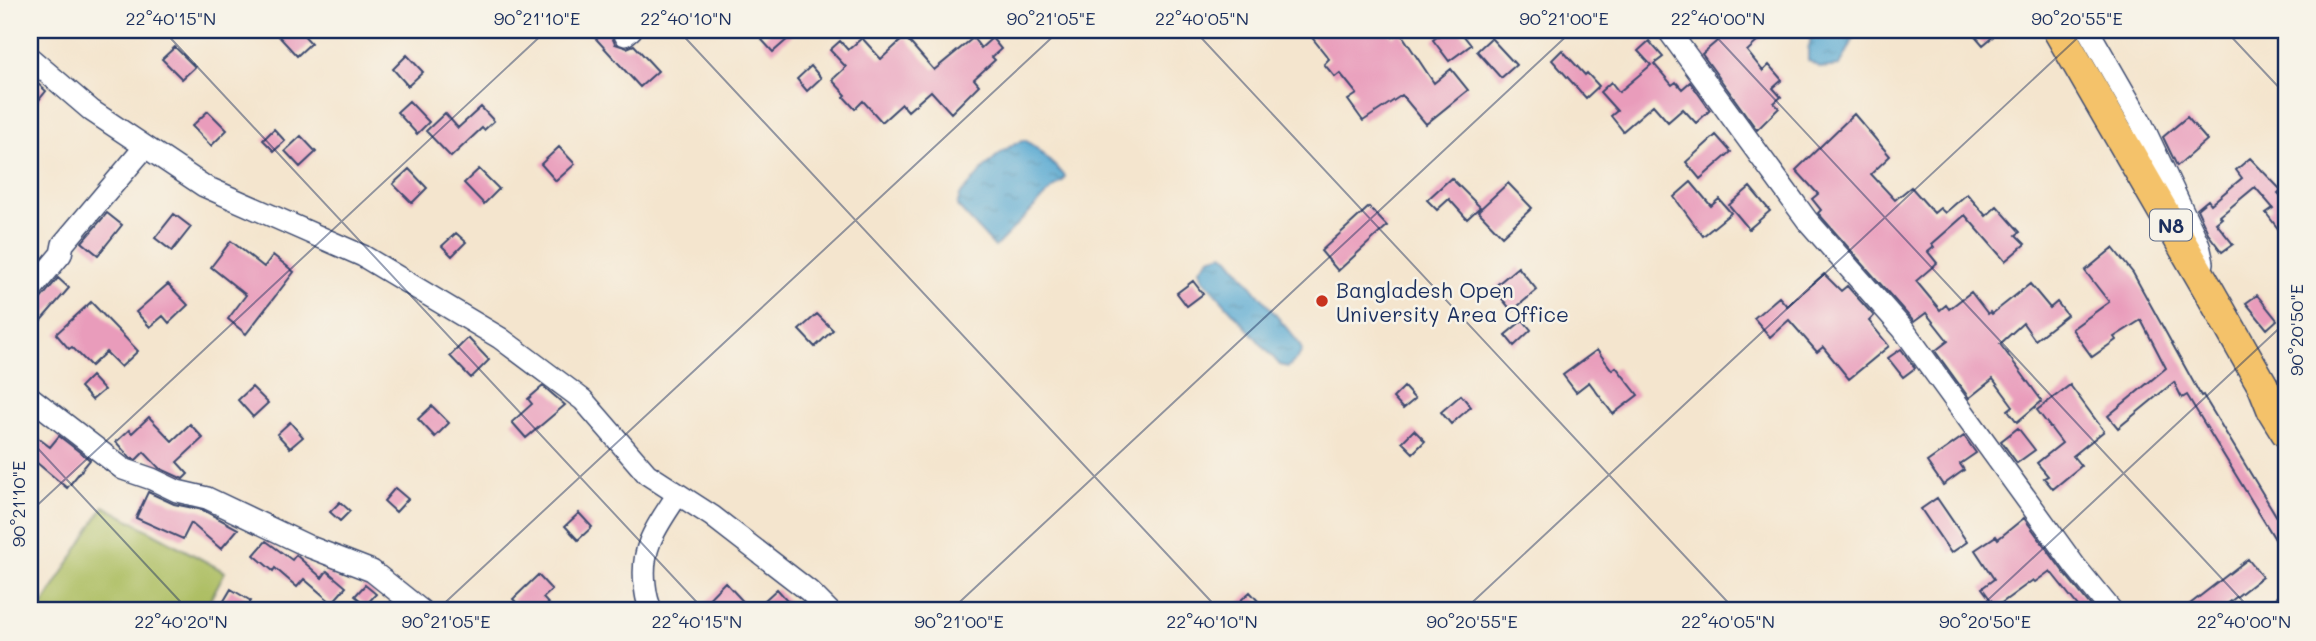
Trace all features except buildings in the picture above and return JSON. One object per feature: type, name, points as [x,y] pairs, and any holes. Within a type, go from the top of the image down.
[{"type":"highway","name":"N8","points":[[2058,30],[2208,289],[2286,415]]},
{"type":"highway","name":"N8","points":[[2275,394],[2273,411],[2286,432]]},
{"type":"highway","name":"N8","points":[[2275,394],[2265,416],[2286,449]]},
{"type":"street","points":[[1668,30],[1807,220],[1903,329],[2075,566],[2112,611]]},
{"type":"street","points":[[2088,30],[2141,122],[2199,245],[2208,289]]},
{"type":"street","points":[[30,58],[92,111],[204,186],[363,256],[500,338],[583,400],[647,474],[712,516],[809,591],[830,611]]},
{"type":"street","points":[[30,291],[61,254],[63,244],[145,147]]},
{"type":"street","points":[[30,397],[123,469],[177,491],[207,498],[310,547],[372,571],[422,611]]},
{"type":"street","points":[[652,611],[647,603],[642,566],[651,534],[678,494]]},
{"type":"green space","points":[[104,506],[225,572],[204,611],[39,611]]},
{"type":"water","points":[[1814,30],[1858,30],[1840,66],[1820,68],[1808,60],[1808,49]]},
{"type":"water","points":[[1025,140],[1065,176],[995,247],[957,206],[960,195],[1006,149]]},
{"type":"water","points":[[1223,254],[1298,342],[1302,350],[1288,367],[1280,365],[1203,279],[1200,269],[1210,258]]},
{"type":"place","name":"Bangladesh Open University Area Office","points":[[1322,301]]}]
